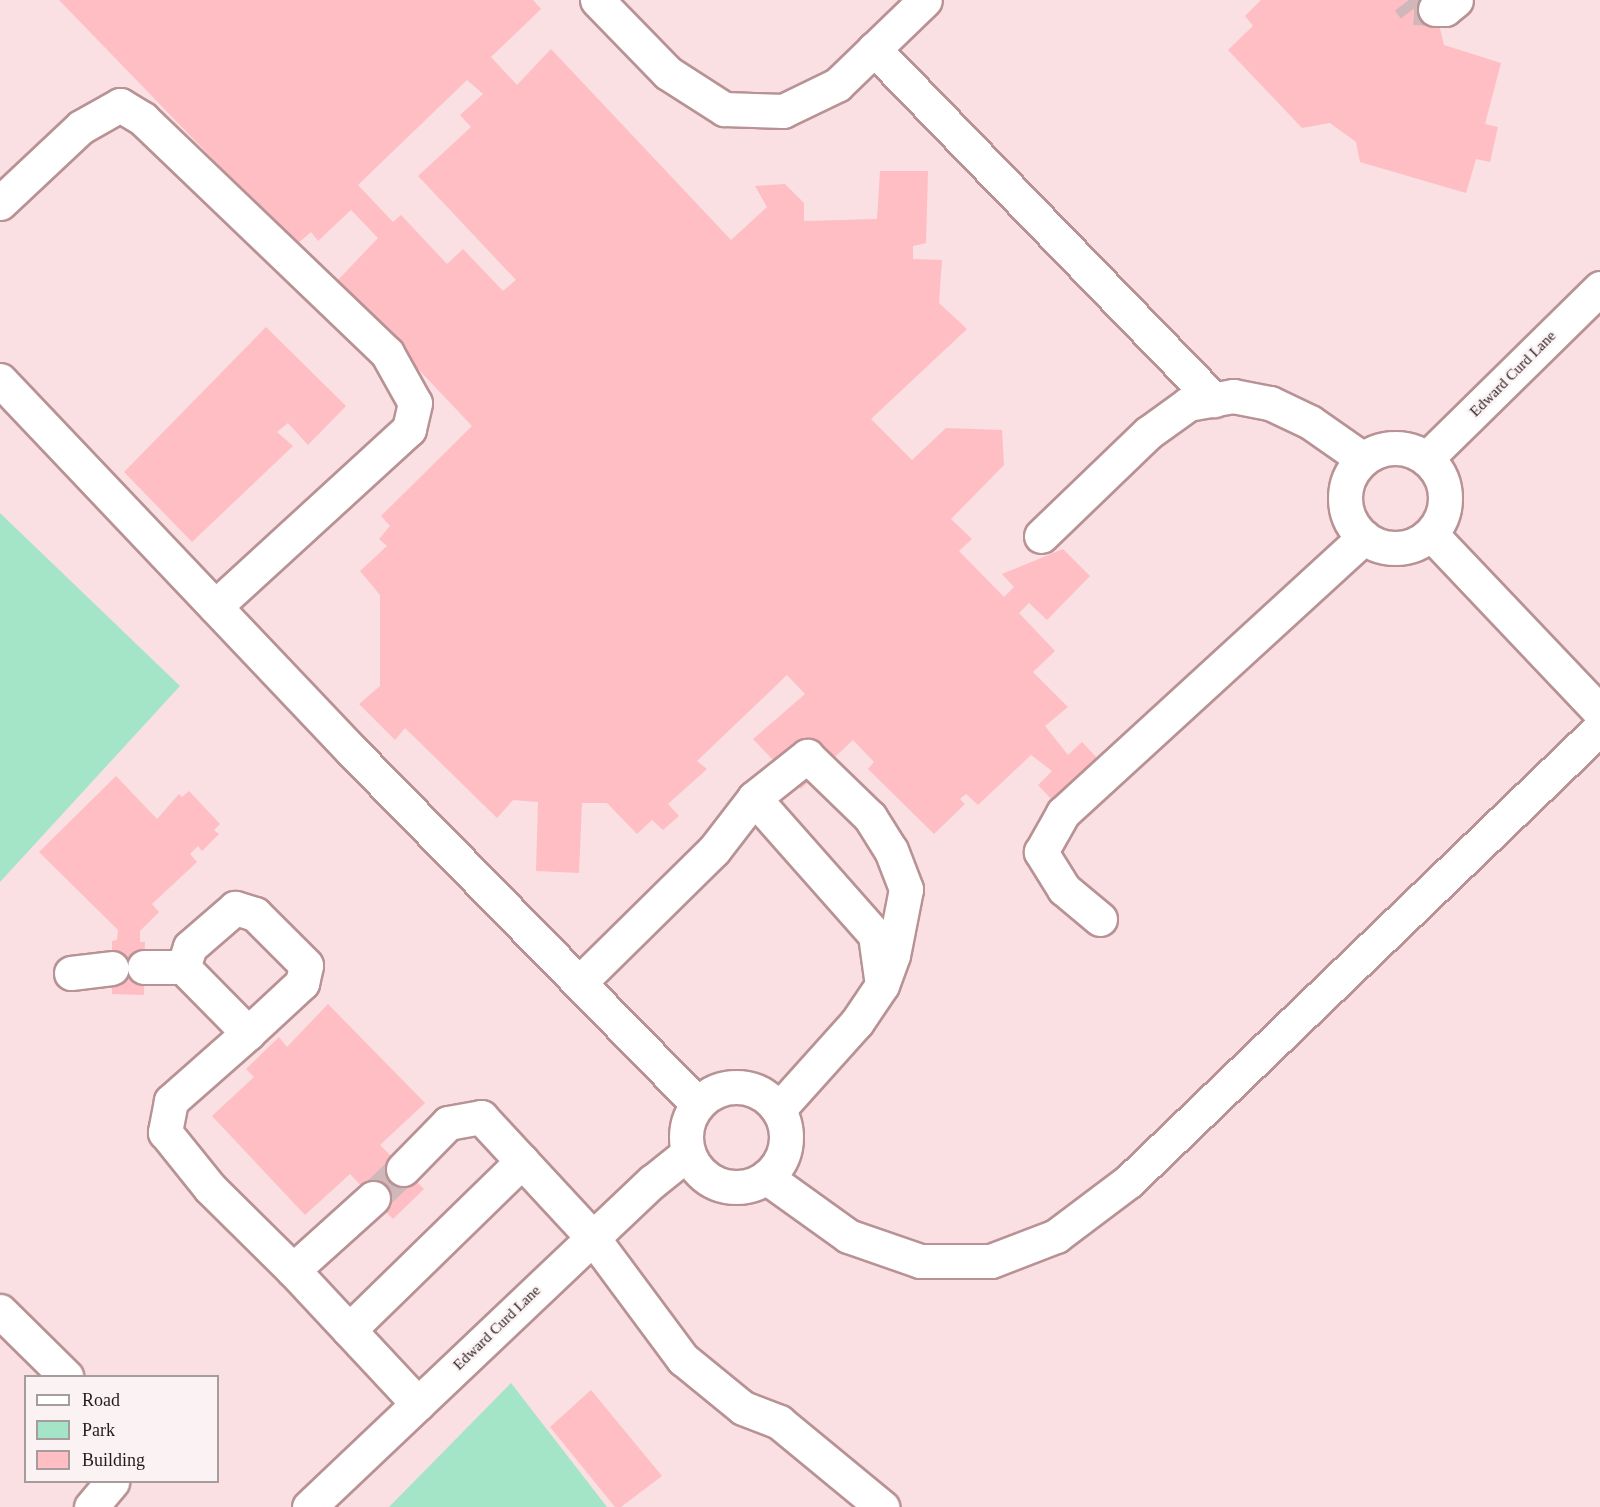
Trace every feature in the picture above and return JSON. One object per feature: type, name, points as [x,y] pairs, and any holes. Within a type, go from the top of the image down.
[{"type":"street","points":[[597,0],[668,73],[724,109],[783,111],[837,84],[925,0]]},
{"type":"street","points":[[874,49],[1214,400]]},
{"type":"street","points":[[0,203],[81,127],[120,105],[143,119],[387,353],[415,403],[409,429],[215,607]]},
{"type":"street","name":"Edward Curd Lane","points":[[1426,459],[1600,288]]},
{"type":"street","points":[[0,380],[215,607],[698,1104]]},
{"type":"street","points":[[1041,536],[1148,433],[1188,404],[1233,396],[1270,403],[1310,422],[1363,459]]},
{"type":"street","points":[[1395,448],[1426,459],[1440,475],[1445,496],[1442,516],[1431,534],[1412,545],[1390,548],[1364,537],[1350,519],[1345,498],[1354,470],[1363,459],[1395,448]]},
{"type":"street","points":[[1431,534],[1600,712]]},
{"type":"street","points":[[1100,918],[1064,889],[1041,852],[1063,813],[1364,537]]},
{"type":"street","points":[[766,1177],[848,1236],[920,1261],[991,1261],[1056,1236],[1129,1182],[1600,728]]},
{"type":"street","points":[[580,981],[714,850],[754,798],[807,756],[870,817],[891,850],[906,890],[893,955],[882,985],[857,1022],[778,1110]]},
{"type":"street","points":[[754,798],[875,935],[882,985]]},
{"type":"street","points":[[183,967],[190,947],[235,908],[255,915],[306,965],[302,983],[171,1101],[165,1132],[210,1188],[293,1270],[418,1404]]},
{"type":"street","points":[[71,974],[128,968],[183,967],[248,1033]]},
{"type":"street","points":[[730,1087],[757,1092],[778,1110],[785,1146],[766,1177],[749,1185],[713,1181],[698,1170],[688,1153],[687,1127],[698,1104],[730,1087]]},
{"type":"street","points":[[403,1169],[448,1124],[481,1117],[593,1238],[683,1359],[743,1408],[779,1422],[882,1507]]},
{"type":"street","name":"Edward Curd Lane","points":[[309,1507],[593,1238],[688,1153]]},
{"type":"street","points":[[349,1330],[522,1161]]},
{"type":"street","points":[[293,1270],[373,1198]]},
{"type":"street","points":[[0,1311],[64,1375]]},
{"type":"street","points":[[91,1507],[111,1483]]},
{"type":"green space","points":[[0,513],[180,686],[0,882]]},
{"type":"green space","points":[[511,1383],[607,1507],[389,1507]]},
{"type":"building","points":[[59,0],[533,0],[541,9],[491,57],[517,85],[551,49],[731,240],[767,207],[755,186],[785,184],[804,203],[804,221],[877,219],[880,171],[928,171],[926,243],[913,246],[913,259],[942,260],[939,303],[967,329],[871,419],[912,460],[946,428],[1002,430],[1004,465],[951,519],[972,539],[959,551],[1004,597],[1014,587],[1002,574],[1063,549],[1090,576],[1047,620],[1029,603],[1019,613],[1055,651],[1033,672],[1068,707],[1045,726],[1068,755],[1082,742],[1112,774],[1068,817],[1038,785],[1052,771],[1031,755],[978,805],[966,794],[960,799],[965,804],[934,834],[868,769],[874,762],[853,740],[801,789],[753,739],[805,694],[787,675],[697,761],[707,769],[668,804],[679,816],[663,830],[652,820],[637,834],[607,803],[582,803],[579,873],[536,871],[538,802],[513,800],[497,818],[405,728],[395,740],[359,704],[380,686],[380,595],[360,571],[387,546],[379,539],[390,526],[381,516],[472,426],[336,282],[378,238],[351,210],[318,241],[311,232],[296,245]],"holes":[[[467,80],[483,94],[460,115],[471,127],[418,176],[516,280],[503,291],[463,249],[447,264],[401,215],[393,222],[358,185]]]},
{"type":"building","points":[[1261,0],[1433,0],[1444,45],[1501,63],[1485,124],[1498,127],[1490,162],[1476,159],[1466,193],[1360,162],[1356,142],[1330,123],[1302,128],[1228,50],[1253,26],[1245,16]]},
{"type":"building","points":[[266,327],[346,406],[308,445],[288,423],[277,432],[293,446],[192,542],[124,472]]},
{"type":"building","points":[[116,776],[157,819],[179,794],[182,797],[189,791],[220,824],[214,830],[219,834],[202,851],[198,846],[190,854],[197,862],[152,904],[159,912],[140,931],[140,942],[145,942],[144,995],[112,994],[112,941],[117,940],[118,930],[39,852]]},
{"type":"building","points":[[328,1004],[425,1103],[380,1145],[424,1189],[393,1219],[350,1174],[305,1215],[212,1116],[254,1077],[246,1069],[279,1037],[287,1047]]},
{"type":"building","points":[[591,1390],[662,1476],[621,1507],[615,1507],[550,1427]]},
{"type":"tunnel","points":[[1408,0],[1414,8],[1435,9]]},
{"type":"tunnel","points":[[373,1198],[403,1169]]}]
